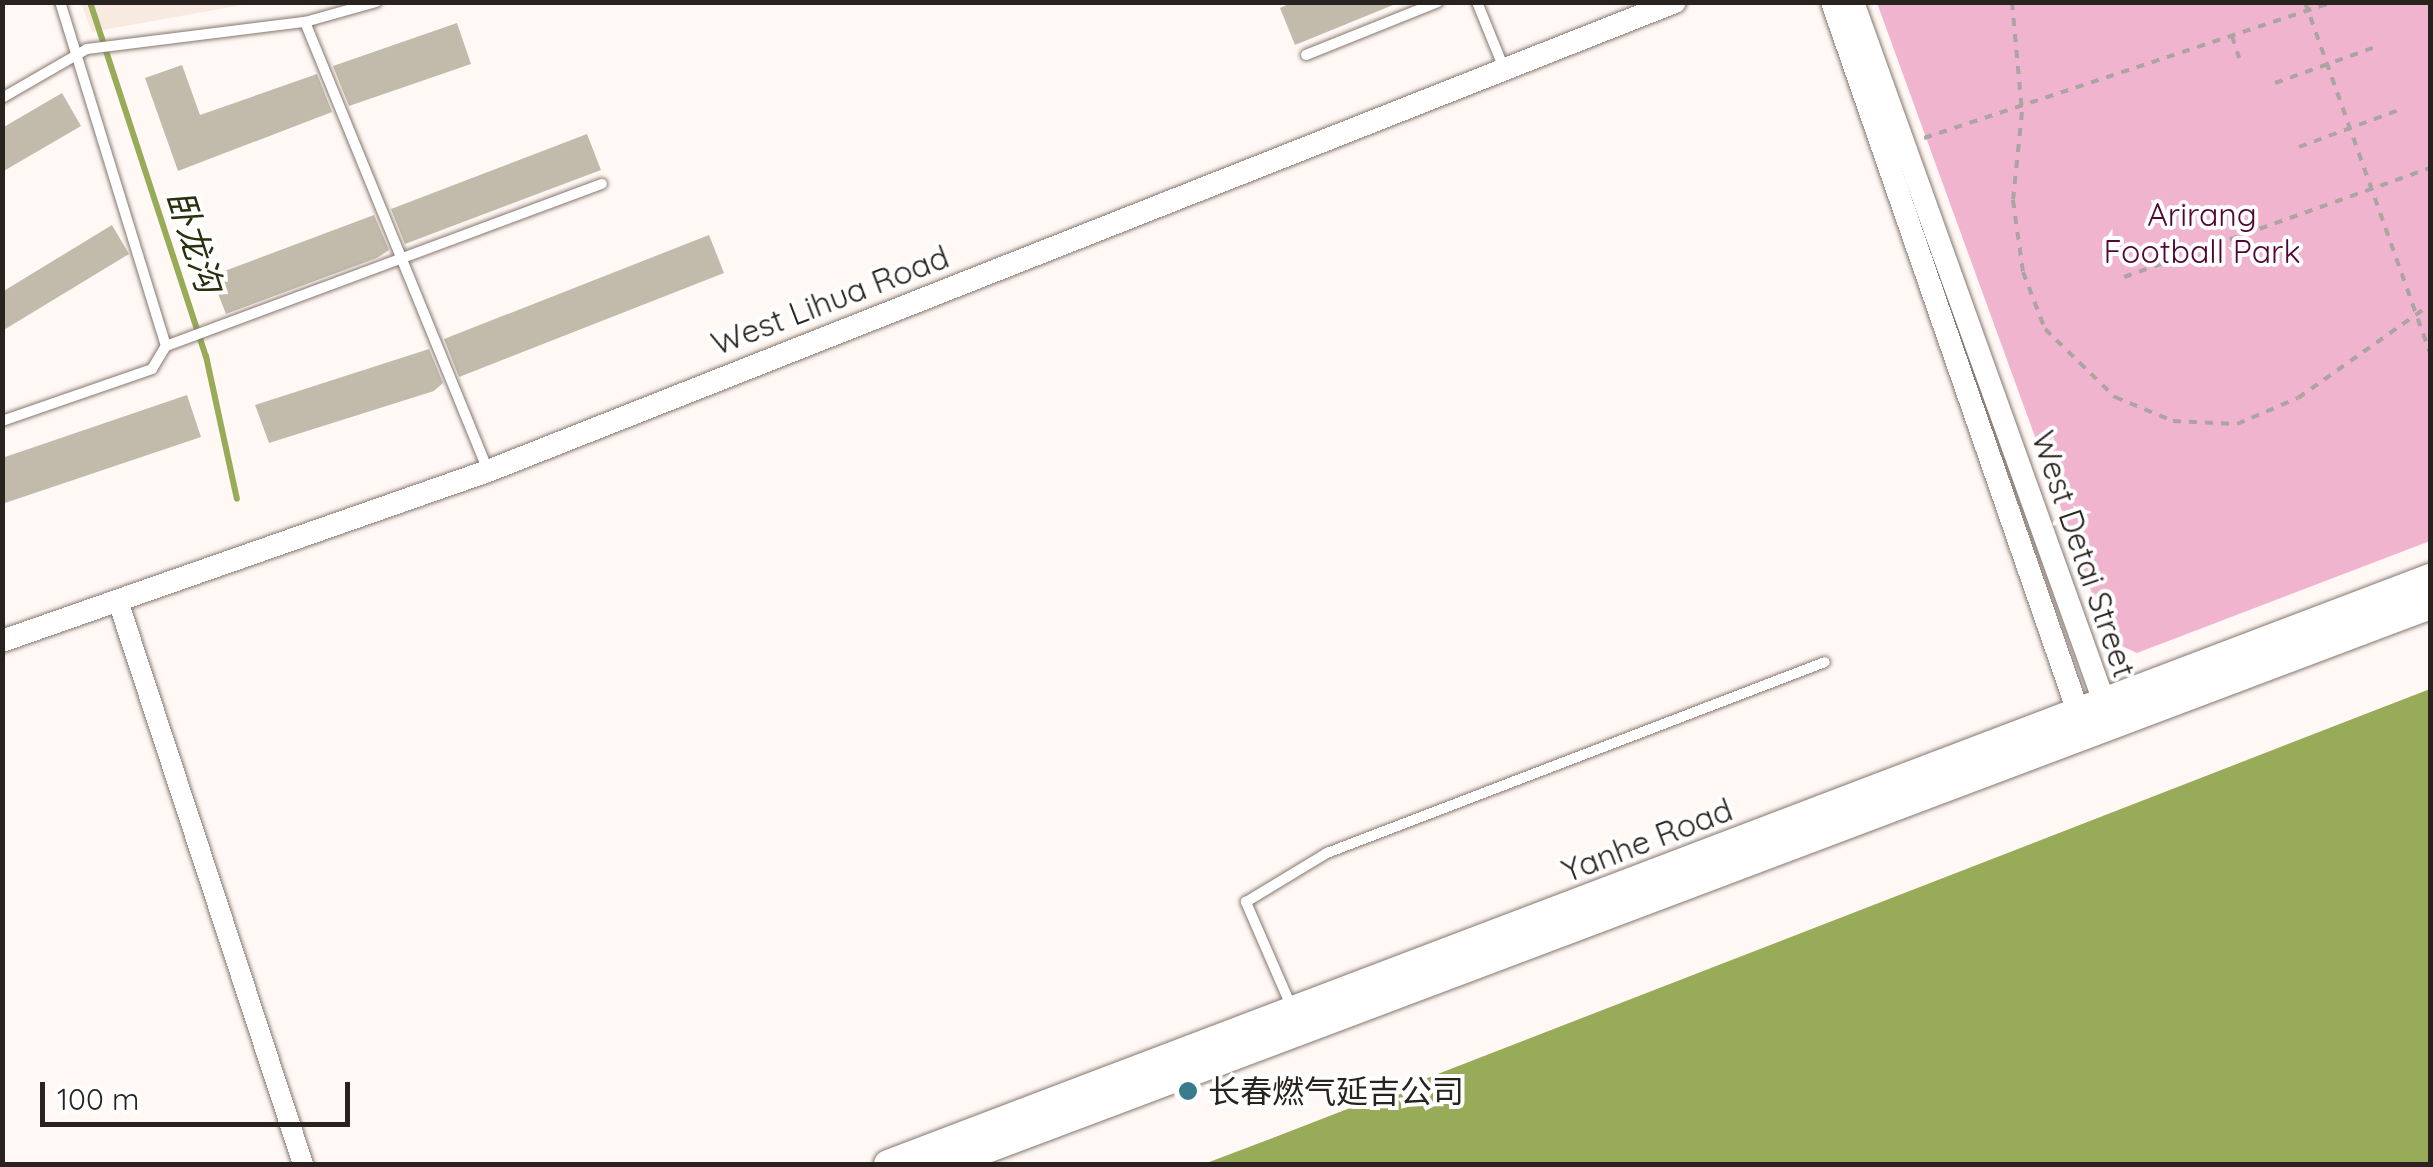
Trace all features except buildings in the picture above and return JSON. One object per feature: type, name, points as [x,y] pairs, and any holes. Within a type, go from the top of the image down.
[{"type":"main road","name":"Yanhe Road","points":[[888,1164],[2089,701],[2430,578]]},
{"type":"main road","name":"Yanhe Road","points":[[947,1164],[2430,606]]},
{"type":"street","name":"West Lihua Road","points":[[2,641],[488,471],[1676,2]]},
{"type":"street","name":"West Detai Street","points":[[1832,2],[2101,732]]},
{"type":"street","name":"West Detai Street","points":[[1853,2],[2089,701]]},
{"type":"street","points":[[118,601],[303,1164]]},
{"type":"lane","points":[[60,2],[81,51],[166,346]]},
{"type":"lane","points":[[2,98],[81,51],[305,22],[376,2]]},
{"type":"lane","points":[[1306,55],[1438,2]]},
{"type":"lane","points":[[1477,2],[1505,71]]},
{"type":"lane","points":[[305,22],[398,264],[488,471]]},
{"type":"lane","points":[[2,421],[152,369],[166,346],[398,264],[602,184]]},
{"type":"lane","points":[[1293,1011],[1246,902],[1327,853],[1825,662]]},
{"type":"path","points":[[2012,2],[2022,112],[2014,236],[2033,305],[2061,350],[2115,397],[2174,421],[2237,424],[2298,398],[2415,311],[2430,305]]},
{"type":"path","points":[[2305,2],[2430,353]]},
{"type":"path","points":[[1919,138],[2022,112],[2332,2]]},
{"type":"path","points":[[2232,36],[2240,58]]},
{"type":"path","points":[[2275,82],[2378,46]]},
{"type":"path","points":[[2298,146],[2401,110]]},
{"type":"path","points":[[2124,277],[2430,168]]},
{"type":"shaded area","points":[[81,2],[253,3],[92,32]]},
{"type":"shaded area","points":[[2430,689],[2430,1164],[1204,1164],[1283,1134]]},
{"type":"green space","name":"Arirang Football Park","points":[[1877,3],[2430,3],[2430,541],[2137,653],[2109,640]]},
{"type":"waterway","name":"卧龙沟","points":[[90,2],[206,356],[237,499]]},
{"type":"place","name":"长春燃气延吉公司","points":[[1188,1091]]}]
